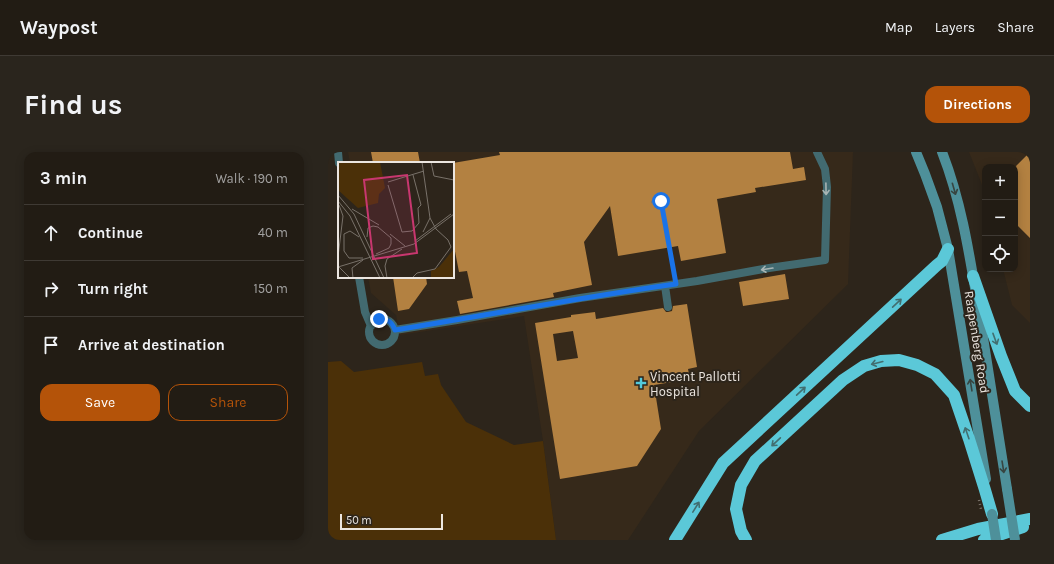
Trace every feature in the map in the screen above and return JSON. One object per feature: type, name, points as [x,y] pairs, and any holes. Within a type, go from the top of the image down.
[{"type":"highway","points":[[675,540],[723,463],[942,261],[948,249]]},
{"type":"highway","points":[[973,276],[1015,391],[1030,406]]},
{"type":"highway","points":[[746,540],[741,531],[736,509],[741,485],[755,461],[843,380],[864,366],[881,361],[899,360],[917,365],[935,374],[954,395],[988,495],[992,514]]},
{"type":"highway","points":[[942,540],[978,529],[1030,519]]},
{"type":"highway","points":[[984,540],[1030,525]]},
{"type":"main road","name":"Raapenberg Road","points":[[942,152],[948,167],[959,206],[973,276],[1015,540]]},
{"type":"main road","name":"Raapenberg Road","points":[[916,155],[925,174],[937,207],[948,249],[988,495]]},
{"type":"main road","points":[[992,514],[996,540]]},
{"type":"lane","points":[[338,152],[340,162]]},
{"type":"lane","points":[[395,330],[580,298],[825,260],[827,187],[825,169],[817,152]]},
{"type":"lane","points":[[360,278],[365,312],[371,326]]},
{"type":"lane","points":[[665,286],[668,308]]},
{"type":"lane","points":[[379,319],[390,321],[395,330],[393,340],[383,345],[373,341],[370,337],[369,331],[371,326],[379,319]]},
{"type":"path","points":[[651,202],[661,201],[676,284]]},
{"type":"shaded area","name":"Vincent Pallotti Hospital","points":[[348,152],[853,152],[848,284],[699,431],[628,540],[556,540],[524,316],[400,335],[396,315],[371,293],[368,278],[454,278],[454,162],[350,162]]},
{"type":"shaded area","points":[[969,152],[1030,152],[1030,323],[1012,305],[1004,272],[1018,272],[1018,164],[982,164],[982,186]]},
{"type":"shaded area","points":[[341,361],[354,372],[422,362],[425,376],[438,374],[441,385],[466,422],[514,445],[543,441],[556,540],[328,540],[328,362]]},
{"type":"building","points":[[371,152],[418,152],[420,162],[373,162]]},
{"type":"building","points":[[499,152],[790,152],[793,169],[804,167],[806,180],[755,188],[756,192],[717,199],[726,253],[681,261],[678,246],[618,256],[610,206],[584,242],[592,285],[553,293],[554,297],[460,314],[457,301],[473,298],[467,271],[459,272],[454,246],[454,163],[500,155]]},
{"type":"building","points":[[1030,152],[1030,238],[1018,226],[1018,164]]},
{"type":"building","points":[[785,274],[789,299],[743,306],[739,282]]},
{"type":"building","points":[[393,278],[426,278],[427,284],[409,309],[398,311]]},
{"type":"building","points":[[687,304],[697,367],[688,369],[690,379],[654,385],[661,429],[637,466],[560,479],[535,323],[571,317],[571,315],[595,312],[596,319],[663,308],[666,312],[668,312],[672,311],[673,306]],"holes":[[[573,331],[578,358],[557,361],[553,334]]]},
{"type":"place","name":"Vincent Pallotti Hospital","points":[[641,383]]},
{"type":"route","points":[[379,319],[390,321],[395,330],[580,298],[676,284],[661,201]]}]
